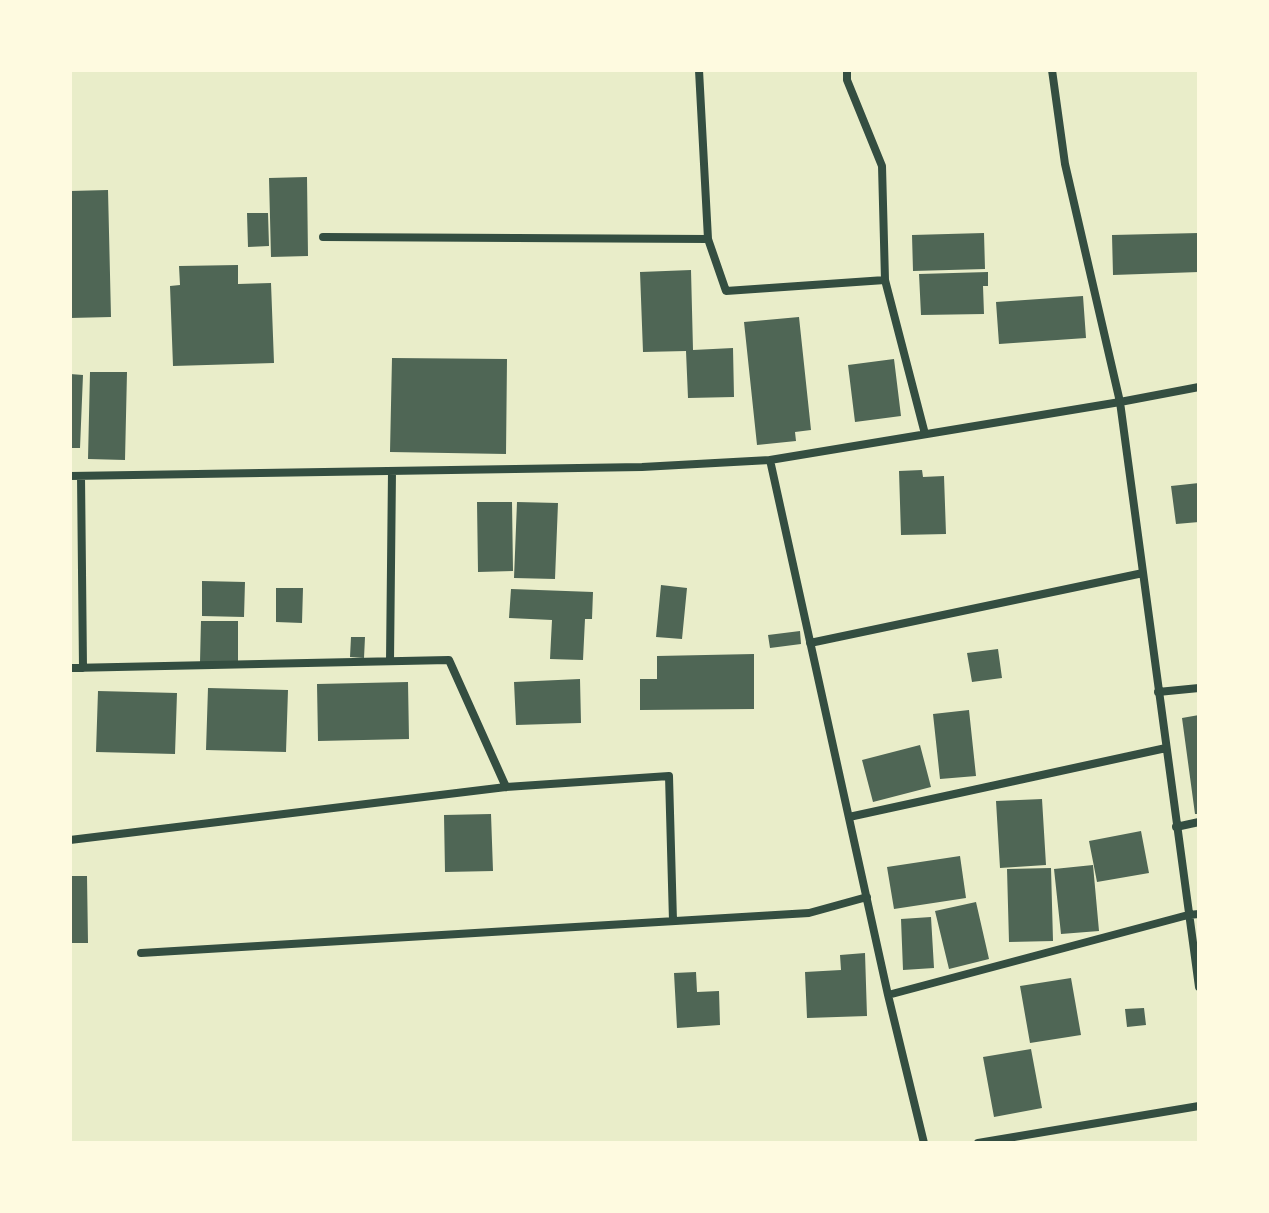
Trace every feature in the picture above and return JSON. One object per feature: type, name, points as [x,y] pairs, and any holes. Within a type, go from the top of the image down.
[{"type":"street","points":[[699,70],[708,239],[726,291],[885,280]]},
{"type":"street","points":[[847,70],[847,80],[882,166],[885,280],[925,434]]},
{"type":"street","points":[[1052,70],[1065,164],[1120,402],[1199,987]]},
{"type":"street","points":[[323,237],[708,239]]},
{"type":"street","points":[[70,476],[642,467],[770,460],[1199,387]]},
{"type":"street","points":[[770,460],[888,995],[924,1143]]},
{"type":"street","points":[[390,661],[392,471]]},
{"type":"street","points":[[81,476],[83,668]]},
{"type":"street","points":[[810,643],[1143,573]]},
{"type":"street","points":[[70,668],[449,660],[506,787]]},
{"type":"street","points":[[1158,692],[1199,688]]},
{"type":"street","points":[[849,817],[1166,748]]},
{"type":"street","points":[[70,840],[506,787],[669,776],[673,921]]},
{"type":"street","points":[[1176,827],[1199,822]]},
{"type":"street","points":[[141,953],[809,913],[867,897]]},
{"type":"street","points":[[888,995],[1199,914]]},
{"type":"street","points":[[978,1143],[1199,1106]]},
{"type":"building","points":[[307,177],[308,256],[271,257],[269,178]]},
{"type":"building","points":[[108,190],[111,317],[70,318],[70,191]]},
{"type":"building","points":[[247,213],[268,213],[269,246],[248,247]]},
{"type":"building","points":[[984,233],[985,269],[913,271],[912,235]]},
{"type":"building","points":[[1199,233],[1199,272],[1113,275],[1112,235]]},
{"type":"building","points":[[238,265],[238,284],[271,283],[274,363],[173,366],[170,286],[180,285],[179,266]]},
{"type":"building","points":[[691,270],[693,350],[733,348],[734,397],[688,398],[686,351],[643,352],[640,272]]},
{"type":"building","points":[[988,272],[988,286],[983,286],[984,314],[921,315],[919,274]]},
{"type":"building","points":[[1083,296],[1086,338],[999,344],[996,302]]},
{"type":"building","points":[[799,317],[811,430],[795,432],[796,441],[757,445],[744,322]]},
{"type":"building","points":[[392,358],[507,359],[506,454],[390,452]]},
{"type":"building","points":[[894,359],[901,416],[855,422],[848,365]]},
{"type":"building","points":[[90,372],[127,372],[125,460],[88,459]]},
{"type":"building","points":[[70,374],[83,375],[80,448],[70,448]]},
{"type":"building","points":[[922,470],[923,477],[944,476],[946,534],[901,535],[899,471]]},
{"type":"building","points":[[1199,483],[1199,522],[1176,524],[1171,486]]},
{"type":"building","points":[[477,502],[512,502],[513,571],[478,572]]},
{"type":"building","points":[[517,502],[558,503],[555,579],[514,578]]},
{"type":"building","points":[[202,581],[245,582],[244,617],[202,616]]},
{"type":"building","points":[[661,585],[687,588],[682,639],[656,637]]},
{"type":"building","points":[[276,588],[303,588],[302,623],[276,622]]},
{"type":"building","points":[[511,589],[593,592],[592,619],[585,619],[583,660],[550,659],[552,620],[509,618]]},
{"type":"building","points":[[201,621],[238,621],[238,663],[200,662]]},
{"type":"building","points":[[800,631],[801,644],[770,648],[768,635]]},
{"type":"building","points":[[351,637],[365,637],[364,658],[350,657]]},
{"type":"building","points":[[998,649],[1002,678],[972,682],[967,653]]},
{"type":"building","points":[[754,654],[754,709],[640,710],[640,679],[657,679],[657,656]]},
{"type":"building","points":[[580,679],[581,723],[516,725],[514,682]]},
{"type":"building","points":[[408,682],[409,739],[318,741],[317,684]]},
{"type":"building","points":[[208,688],[288,690],[286,752],[206,750]]},
{"type":"building","points":[[98,691],[177,693],[175,754],[96,752]]},
{"type":"building","points":[[969,710],[976,776],[940,779],[933,714]]},
{"type":"building","points":[[1199,715],[1199,814],[1195,814],[1182,718]]},
{"type":"building","points":[[920,745],[931,787],[873,802],[862,760]]},
{"type":"building","points":[[1042,799],[1046,865],[1000,868],[996,801]]},
{"type":"building","points":[[491,814],[493,871],[445,872],[444,815]]},
{"type":"building","points":[[1141,831],[1149,873],[1097,882],[1089,841]]},
{"type":"building","points":[[960,856],[966,898],[894,909],[887,867]]},
{"type":"building","points":[[1093,865],[1099,931],[1061,934],[1054,869]]},
{"type":"building","points":[[1051,868],[1053,941],[1009,942],[1007,869]]},
{"type":"building","points":[[70,876],[87,876],[88,943],[70,943]]},
{"type":"building","points":[[976,902],[989,959],[949,969],[935,911]]},
{"type":"building","points":[[931,917],[934,968],[903,970],[901,919]]},
{"type":"building","points":[[865,953],[867,1016],[807,1018],[805,972],[841,970],[840,955]]},
{"type":"building","points":[[696,972],[697,992],[719,991],[720,1025],[677,1028],[674,973]]},
{"type":"building","points":[[1071,978],[1081,1035],[1030,1043],[1020,986]]},
{"type":"building","points":[[1144,1008],[1146,1025],[1127,1027],[1125,1009]]},
{"type":"building","points":[[1031,1049],[1042,1108],[994,1117],[983,1057]]}]
